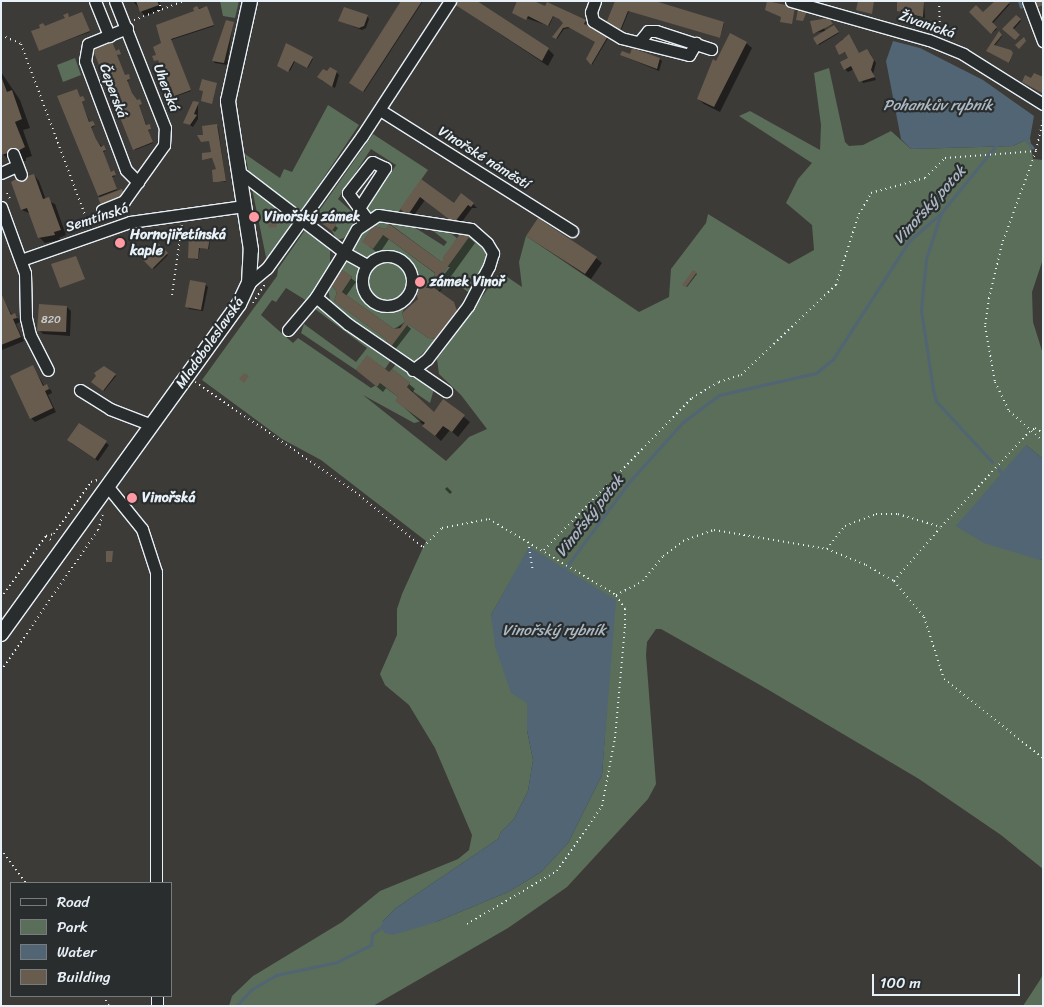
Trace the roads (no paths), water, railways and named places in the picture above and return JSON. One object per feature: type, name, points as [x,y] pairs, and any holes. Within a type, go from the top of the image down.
[{"type":"main road","name":"Mladoboleslavská","points":[[1,634],[63,549],[105,482],[152,425],[239,304],[248,284],[251,250],[228,101],[250,1]]},
{"type":"street","name":"Uherská","points":[[102,210],[124,201],[164,145],[165,128],[115,1]]},
{"type":"street","points":[[248,284],[267,268],[380,110],[450,1]]},
{"type":"street","points":[[595,1],[591,12],[600,27],[621,38],[640,41],[689,55],[696,43],[711,49]]},
{"type":"street","name":"Živanická","points":[[791,1],[941,45],[963,54],[1043,104]]},
{"type":"street","points":[[1028,1],[1043,41]]},
{"type":"street","points":[[95,2],[109,36]]},
{"type":"street","name":"Čeperská","points":[[126,26],[109,36],[88,44],[85,61],[126,170],[138,182]]},
{"type":"street","name":"Vinořské náměstí","points":[[380,110],[572,231]]},
{"type":"street","points":[[1,173],[19,170],[13,154]]},
{"type":"street","points":[[238,171],[344,252],[367,265]]},
{"type":"street","name":"Semtínská","points":[[21,260],[130,222],[244,206]]},
{"type":"street","points":[[1,207],[21,260],[26,318],[30,335],[48,370]]},
{"type":"street","points":[[359,208],[367,220]]},
{"type":"street","points":[[288,330],[316,297],[344,252],[367,220],[388,214],[471,229],[487,242],[493,253],[468,306],[427,358],[413,370]]},
{"type":"street","points":[[381,256],[398,258],[405,263],[412,279],[408,295],[394,305],[386,306],[372,301],[362,288],[367,265],[381,256]]},
{"type":"street","points":[[316,297],[413,370],[446,391]]},
{"type":"street","points":[[80,390],[110,409],[152,425]]},
{"type":"street","points":[[105,482],[142,529],[156,572],[156,882]]},
{"type":"water","name":"Pohankův rybník","points":[[893,41],[920,48],[983,80],[1034,116],[1030,138],[1013,146],[911,149],[901,139],[886,61]]},
{"type":"water","points":[[1026,445],[1043,459],[1043,559],[1040,560],[984,543],[956,526]]},
{"type":"water","name":"Vinořský rybník","points":[[529,547],[616,600],[602,775],[568,843],[541,872],[508,892],[436,922],[393,935],[385,933],[381,927],[383,921],[396,908],[498,839],[501,832],[514,819],[528,791],[533,760],[527,730],[527,703],[511,693],[495,646],[491,615]]},
{"type":"waterway","name":"Vinořský potok","points":[[1019,1],[1021,7]]},
{"type":"waterway","name":"Vinořský potok","points":[[1024,138],[1033,148]]},
{"type":"waterway","name":"Vinořský potok","points":[[563,571],[629,482],[683,422],[719,395],[816,373],[833,359],[909,241],[941,213],[997,144]]},
{"type":"waterway","points":[[941,213],[926,259],[921,310],[933,389],[936,401],[992,462]]},
{"type":"waterway","points":[[998,468],[1003,475]]},
{"type":"waterway","name":"Vinořský potok","points":[[236,1006],[252,989],[276,975],[337,962],[371,945],[372,934],[383,926]]},
{"type":"place","name":"Vinořský zámek","points":[[254,217]]},
{"type":"place","name":"Hornojiřetínská kaple","points":[[120,243]]},
{"type":"place","name":"zámek Vinoř","points":[[420,282]]},
{"type":"place","name":"Vinořská","points":[[132,498]]}]
